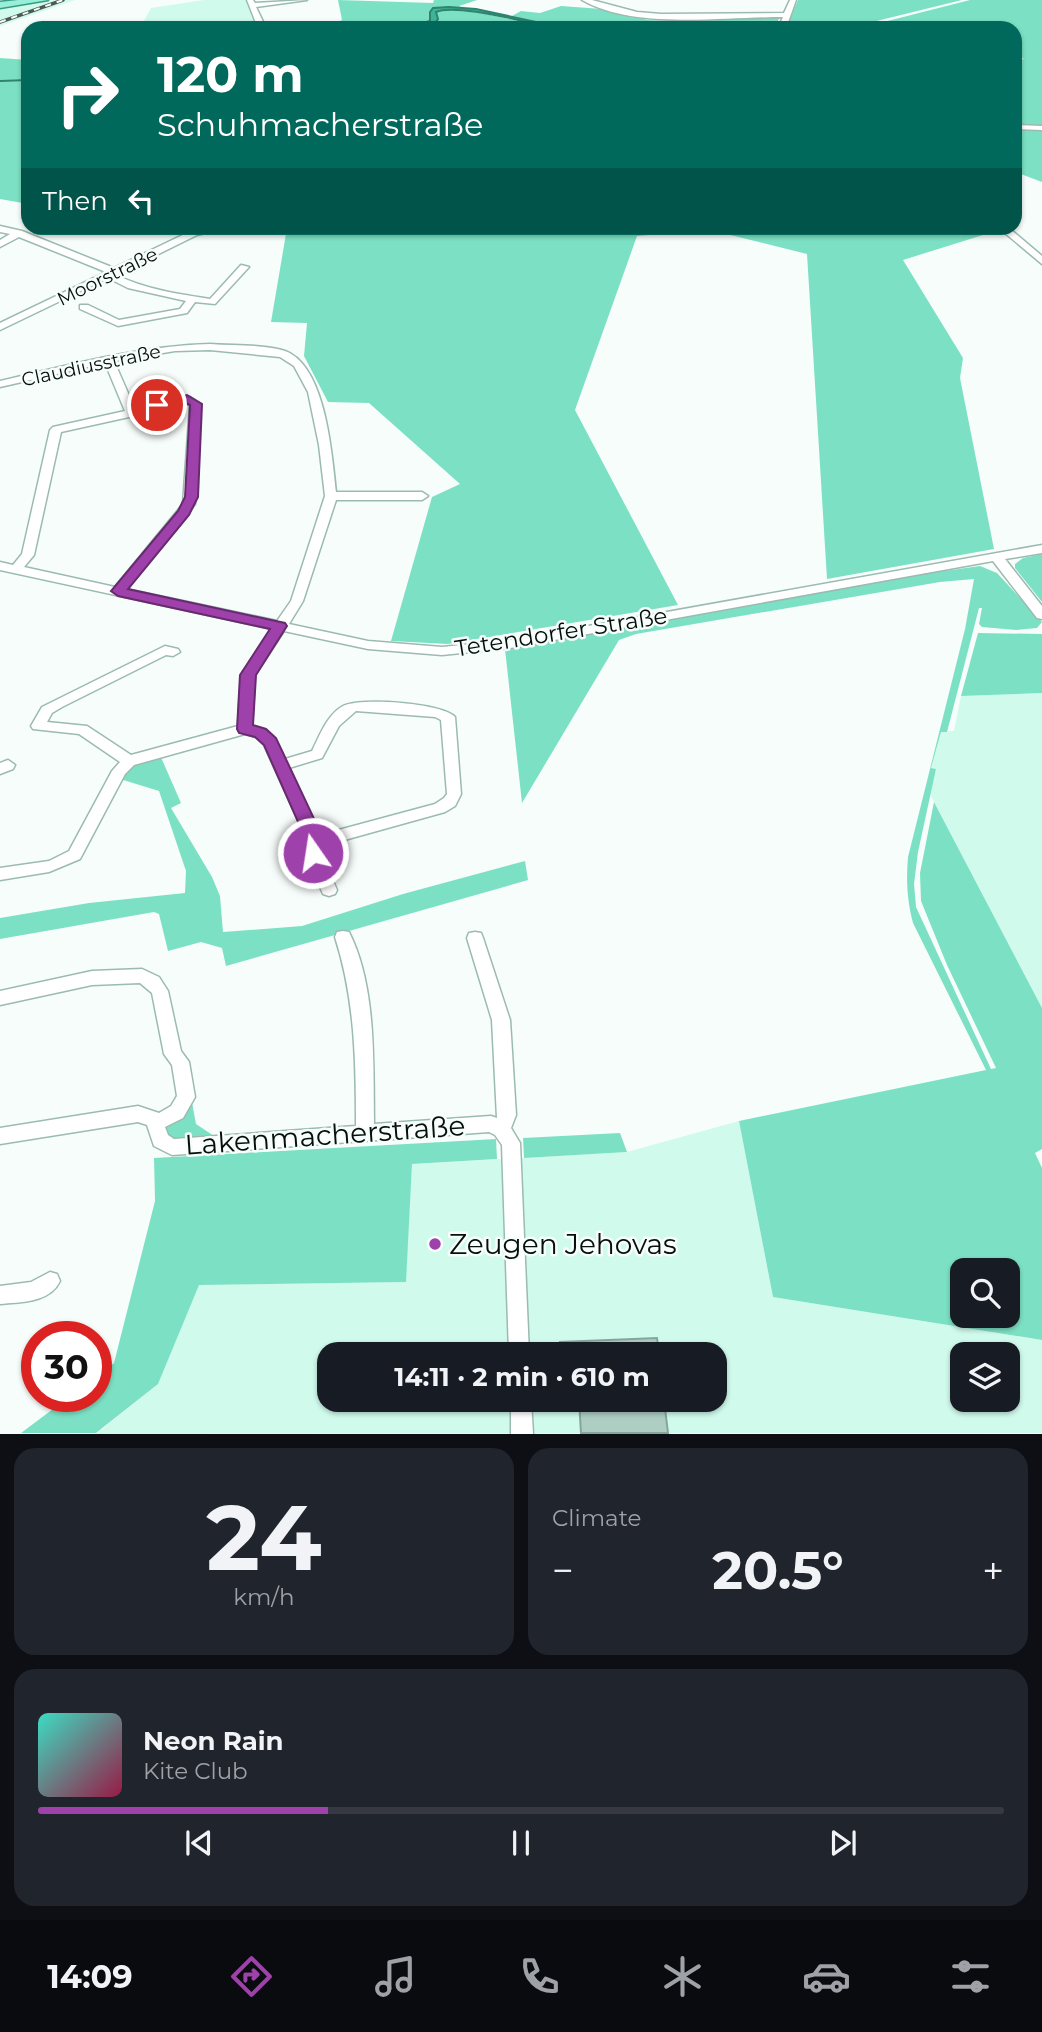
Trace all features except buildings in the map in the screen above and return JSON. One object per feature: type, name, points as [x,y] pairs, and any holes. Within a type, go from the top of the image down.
[{"type":"main road","points":[[0,5],[43,0]]},
{"type":"street","points":[[259,21],[251,2],[304,0]]},
{"type":"street","points":[[585,0],[618,12],[650,18],[786,15]]},
{"type":"street","points":[[784,21],[793,0]]},
{"type":"street","points":[[1022,127],[1042,128]]},
{"type":"street","points":[[0,229],[19,233]]},
{"type":"street","points":[[0,244],[19,233]]},
{"type":"street","points":[[24,235],[112,273],[131,286],[212,302],[244,267]]},
{"type":"street","name":"Moorstraße","points":[[0,327],[190,235]]},
{"type":"street","points":[[1012,235],[1042,261]]},
{"type":"street","points":[[84,307],[118,323],[183,312],[193,299]]},
{"type":"street","name":"Claudiusstraße","points":[[0,384],[108,359],[175,348],[225,347],[283,354],[295,360],[313,392],[325,445],[331,496]]},
{"type":"street","points":[[108,359],[131,411]]},
{"type":"street","points":[[16,569],[28,555],[54,432],[65,426],[191,400],[196,404],[189,505],[118,591]]},
{"type":"street","points":[[245,729],[248,675],[297,601],[331,496],[422,496]]},
{"type":"street","name":"Tetendorfer Straße","points":[[0,566],[386,648],[462,650],[1042,549]]},
{"type":"street","points":[[997,558],[1042,615]]},
{"type":"street","points":[[129,761],[82,729],[37,726],[47,710],[57,704],[165,650],[173,652]]},
{"type":"street","points":[[281,765],[317,754],[343,710],[356,705],[437,712],[448,717],[454,794],[450,802],[440,808],[316,842]]},
{"type":"street","points":[[0,874],[54,866],[75,855],[119,771],[129,761],[245,729],[267,737],[316,842],[313,853],[329,890]]},
{"type":"street","points":[[342,937],[352,962],[364,1029],[365,1133]]},
{"type":"street","points":[[475,938],[501,1020],[507,1115],[501,1129],[511,1143],[519,1342]]},
{"type":"street","points":[[0,998],[92,978],[142,976],[153,982],[160,991],[173,1054],[180,1062],[186,1097],[177,1112],[156,1123]]},
{"type":"street","name":"Lakenmacherstraße","points":[[0,1136],[138,1114],[150,1116],[156,1123],[160,1140],[172,1147],[481,1124],[501,1129]]},
{"type":"street","points":[[0,1295],[34,1292],[50,1281]]},
{"type":"street","points":[[521,1412],[522,1433]]},
{"type":"shaded area","points":[[75,0],[0,26],[0,6]]},
{"type":"shaded area","points":[[204,0],[246,0],[255,21],[144,21],[151,8]]},
{"type":"shaded area","points":[[338,0],[433,3],[434,0],[477,0],[459,6],[466,9],[433,8],[430,21],[340,21],[342,20]]},
{"type":"shaded area","points":[[798,0],[962,0],[876,21],[789,21]]},
{"type":"shaded area","points":[[970,0],[1042,0],[1042,182],[1022,175],[1022,21],[888,21]]},
{"type":"shaded area","points":[[561,6],[602,9],[647,20],[670,21],[530,21],[510,17],[521,11],[540,13]]},
{"type":"shaded area","points":[[433,8],[476,9],[532,21],[446,10],[436,12],[438,19],[430,21]]},
{"type":"shaded area","points":[[444,9],[476,12],[519,21],[437,21],[436,12]]},
{"type":"shaded area","points":[[780,16],[778,21],[670,21]]},
{"type":"shaded area","points":[[0,58],[21,60],[21,203],[0,199]]},
{"type":"shaded area","points":[[286,235],[649,235],[637,236],[575,410],[678,605],[448,644],[391,641],[432,497],[460,484],[369,403],[328,402],[304,356],[307,323],[271,322]]},
{"type":"shaded area","points":[[730,235],[983,235],[903,260],[963,358],[960,378],[994,549],[827,579],[807,254]]},
{"type":"shaded area","points":[[1042,554],[1042,602],[1015,568],[1015,564],[1023,558]]},
{"type":"shaded area","points":[[980,566],[997,573],[1042,622],[1037,628],[1016,630],[982,627],[979,624],[982,608],[979,608],[947,732],[941,732],[931,768],[936,769],[914,884],[916,907],[991,1069],[996,1068],[947,965],[921,901],[920,873],[934,802],[1042,1008],[1042,1149],[1035,1153],[1042,1168],[1042,1340],[967,1328],[1020,1328],[1020,1258],[950,1258],[950,1325],[773,1297],[739,1121],[986,1070],[913,923],[907,882],[908,857],[965,629],[974,579],[940,582],[636,634],[619,640],[522,803],[505,649],[887,579]]},
{"type":"shaded area","points":[[978,633],[1042,634],[1042,693],[961,696]]},
{"type":"shaded area","points":[[1042,693],[1042,1008],[930,794],[936,769],[931,768],[941,732],[954,731],[961,696]]},
{"type":"shaded area","points":[[160,755],[181,803],[171,808],[212,877],[220,896],[223,932],[302,926],[403,894],[525,861],[528,880],[226,966],[222,948],[201,942],[168,951],[159,914],[154,912],[0,939],[0,918],[89,903],[185,893],[186,871],[159,791],[120,779],[130,764]]},
{"type":"shaded area","points":[[191,1097],[196,1124],[217,1138],[170,1140],[165,1128]]},
{"type":"shaded area","points":[[739,1121],[773,1297],[950,1325],[950,1328],[967,1328],[1042,1340],[1042,1433],[96,1434],[158,1384],[198,1285],[405,1282],[412,1164],[627,1152]]},
{"type":"shaded area","points":[[620,1133],[627,1152],[524,1158],[523,1138]]},
{"type":"shaded area","points":[[496,1139],[497,1159],[412,1164],[406,1282],[199,1285],[158,1384],[96,1433],[21,1433],[49,1412],[112,1412],[112,1364],[155,1201],[154,1158]]},
{"type":"waterway","points":[[0,81],[21,80]]},
{"type":"railway","points":[[0,22],[63,0]]},
{"type":"place","name":"Zeugen Jehovas","points":[[435,1244]]},
{"type":"route","points":[[157,405],[182,399],[194,401],[196,404],[191,497],[184,512],[118,591],[279,626],[248,675],[245,729],[261,733],[270,742],[316,842],[313,853]]}]
